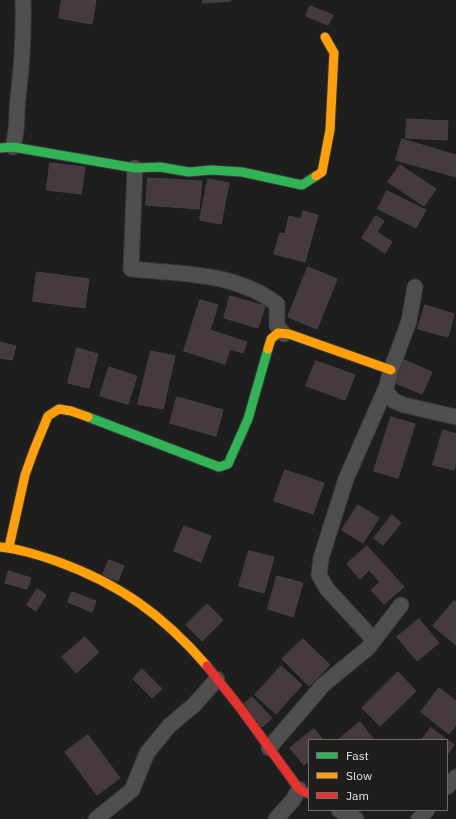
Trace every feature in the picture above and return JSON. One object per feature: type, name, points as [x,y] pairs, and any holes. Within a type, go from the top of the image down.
[{"type":"street","points":[[23,0],[23,53],[18,100],[18,129],[7,147],[134,168],[160,167],[189,172],[210,170],[242,172],[302,185],[322,172],[330,130],[330,114],[333,97],[334,53],[325,37]]},
{"type":"street","points":[[134,168],[131,269],[217,277],[264,294],[277,304],[277,326],[284,334]]},
{"type":"street","points":[[374,640],[327,589],[318,575],[321,558],[346,479],[386,388],[409,321],[415,287]]},
{"type":"street","points":[[276,819],[304,791],[193,650],[127,593],[77,569],[28,551],[4,547],[25,475],[48,416],[59,409],[71,410],[219,467],[228,464],[244,427],[271,339],[278,333],[391,370]]},
{"type":"street","points":[[386,388],[390,397],[404,405],[456,417]]},
{"type":"street","points":[[269,748],[323,685],[374,640],[401,605]]},
{"type":"street","points":[[96,819],[132,790],[147,753],[169,726],[194,705],[217,679]]},
{"type":"street","points":[[448,787],[456,777]]},
{"type":"street","points":[[341,811],[356,819]]},
{"type":"street","points":[[420,819],[426,811]]},
{"type":"building","points":[[62,0],[96,0],[92,24],[59,18]]},
{"type":"building","points":[[203,0],[231,0],[231,1],[203,3]]},
{"type":"building","points":[[310,6],[333,15],[328,25],[306,16]]},
{"type":"building","points":[[407,119],[448,121],[447,140],[406,138]]},
{"type":"building","points":[[402,139],[456,155],[456,177],[396,160]]},
{"type":"building","points":[[50,163],[85,167],[81,194],[47,190]]},
{"type":"building","points":[[400,165],[436,189],[424,206],[388,182]]},
{"type":"building","points":[[148,178],[202,181],[199,209],[146,205]]},
{"type":"building","points":[[208,179],[229,183],[221,224],[200,220]]},
{"type":"building","points":[[387,191],[426,210],[416,228],[378,209]]},
{"type":"building","points":[[303,211],[318,215],[305,262],[274,254],[280,233],[285,234],[289,216],[301,219]]},
{"type":"building","points":[[376,216],[384,221],[377,232],[392,242],[385,253],[362,238]]},
{"type":"building","points":[[308,267],[337,279],[317,329],[288,317]]},
{"type":"building","points":[[37,272],[89,279],[85,308],[33,301]]},
{"type":"building","points":[[230,296],[265,306],[258,328],[224,318]]},
{"type":"building","points":[[200,300],[218,305],[210,330],[247,342],[243,353],[230,349],[225,364],[184,351]]},
{"type":"building","points":[[425,305],[454,314],[448,337],[418,329]]},
{"type":"building","points":[[0,342],[16,346],[12,360],[0,358]]},
{"type":"building","points":[[77,348],[98,354],[89,388],[68,383]]},
{"type":"building","points":[[151,351],[175,356],[163,409],[138,404]]},
{"type":"building","points":[[404,360],[432,372],[422,394],[395,383]]},
{"type":"building","points":[[316,361],[355,375],[345,400],[306,386]]},
{"type":"building","points":[[109,367],[137,376],[128,404],[100,396]]},
{"type":"building","points":[[177,397],[223,410],[216,436],[170,423]]},
{"type":"building","points":[[391,417],[415,424],[398,478],[374,471]]},
{"type":"building","points":[[443,430],[456,434],[456,462],[454,470],[433,465]]},
{"type":"building","points":[[285,470],[324,483],[313,514],[274,501]]},
{"type":"building","points":[[358,505],[379,518],[363,543],[342,530]]},
{"type":"building","points":[[392,515],[401,523],[383,545],[374,538]]},
{"type":"building","points":[[184,526],[211,536],[201,562],[174,551]]},
{"type":"building","points":[[367,546],[404,587],[384,604],[371,590],[380,582],[369,570],[360,579],[347,564]]},
{"type":"building","points":[[249,551],[274,557],[264,593],[239,586]]},
{"type":"building","points":[[109,560],[124,566],[118,581],[103,575]]},
{"type":"building","points":[[9,571],[31,578],[27,589],[5,583]]},
{"type":"building","points":[[277,576],[303,583],[293,617],[268,609]]},
{"type":"building","points":[[37,589],[46,595],[36,611],[27,605]]},
{"type":"building","points":[[72,592],[96,601],[92,612],[68,602]]},
{"type":"building","points":[[454,601],[456,602],[456,645],[433,626]]},
{"type":"building","points":[[207,604],[223,620],[202,641],[186,625]]},
{"type":"building","points":[[419,619],[439,643],[417,661],[397,637]]},
{"type":"building","points":[[85,637],[99,652],[76,673],[62,657]]},
{"type":"building","points":[[303,639],[330,665],[309,686],[282,659]]},
{"type":"building","points":[[281,666],[302,685],[276,714],[255,695]]},
{"type":"building","points":[[142,669],[162,689],[152,698],[133,679]]},
{"type":"building","points":[[398,672],[416,691],[380,726],[362,708]]},
{"type":"building","points":[[439,688],[456,701],[456,725],[449,734],[421,712]]},
{"type":"building","points":[[252,697],[272,718],[262,727],[242,706]]},
{"type":"building","points":[[360,722],[373,739],[339,739]]},
{"type":"building","points":[[431,728],[446,739],[423,739]]},
{"type":"building","points":[[314,729],[322,739],[308,739],[308,762],[304,765],[290,748]]},
{"type":"building","points":[[88,735],[120,778],[97,795],[65,752]]},
{"type":"building","points":[[448,741],[454,745],[448,754]]},
{"type":"traffic: fast","points":[[0,148],[13,147],[135,168],[160,167],[189,172],[211,170],[242,172],[302,185],[316,176]]},
{"type":"traffic: fast","points":[[88,417],[219,467],[228,464],[248,419],[268,349]]},
{"type":"traffic: slow","points":[[316,176],[322,172],[330,130],[334,53],[325,37]]},
{"type":"traffic: slow","points":[[268,349],[271,339],[278,333],[289,334],[391,370]]},
{"type":"traffic: slow","points":[[9,547],[25,475],[48,416],[59,409],[71,411],[88,417]]},
{"type":"traffic: slow","points":[[0,547],[36,554],[56,561],[79,570],[120,591],[157,616],[174,631],[207,666]]},
{"type":"traffic: jam","points":[[207,666],[241,709],[299,789],[308,794]]}]
